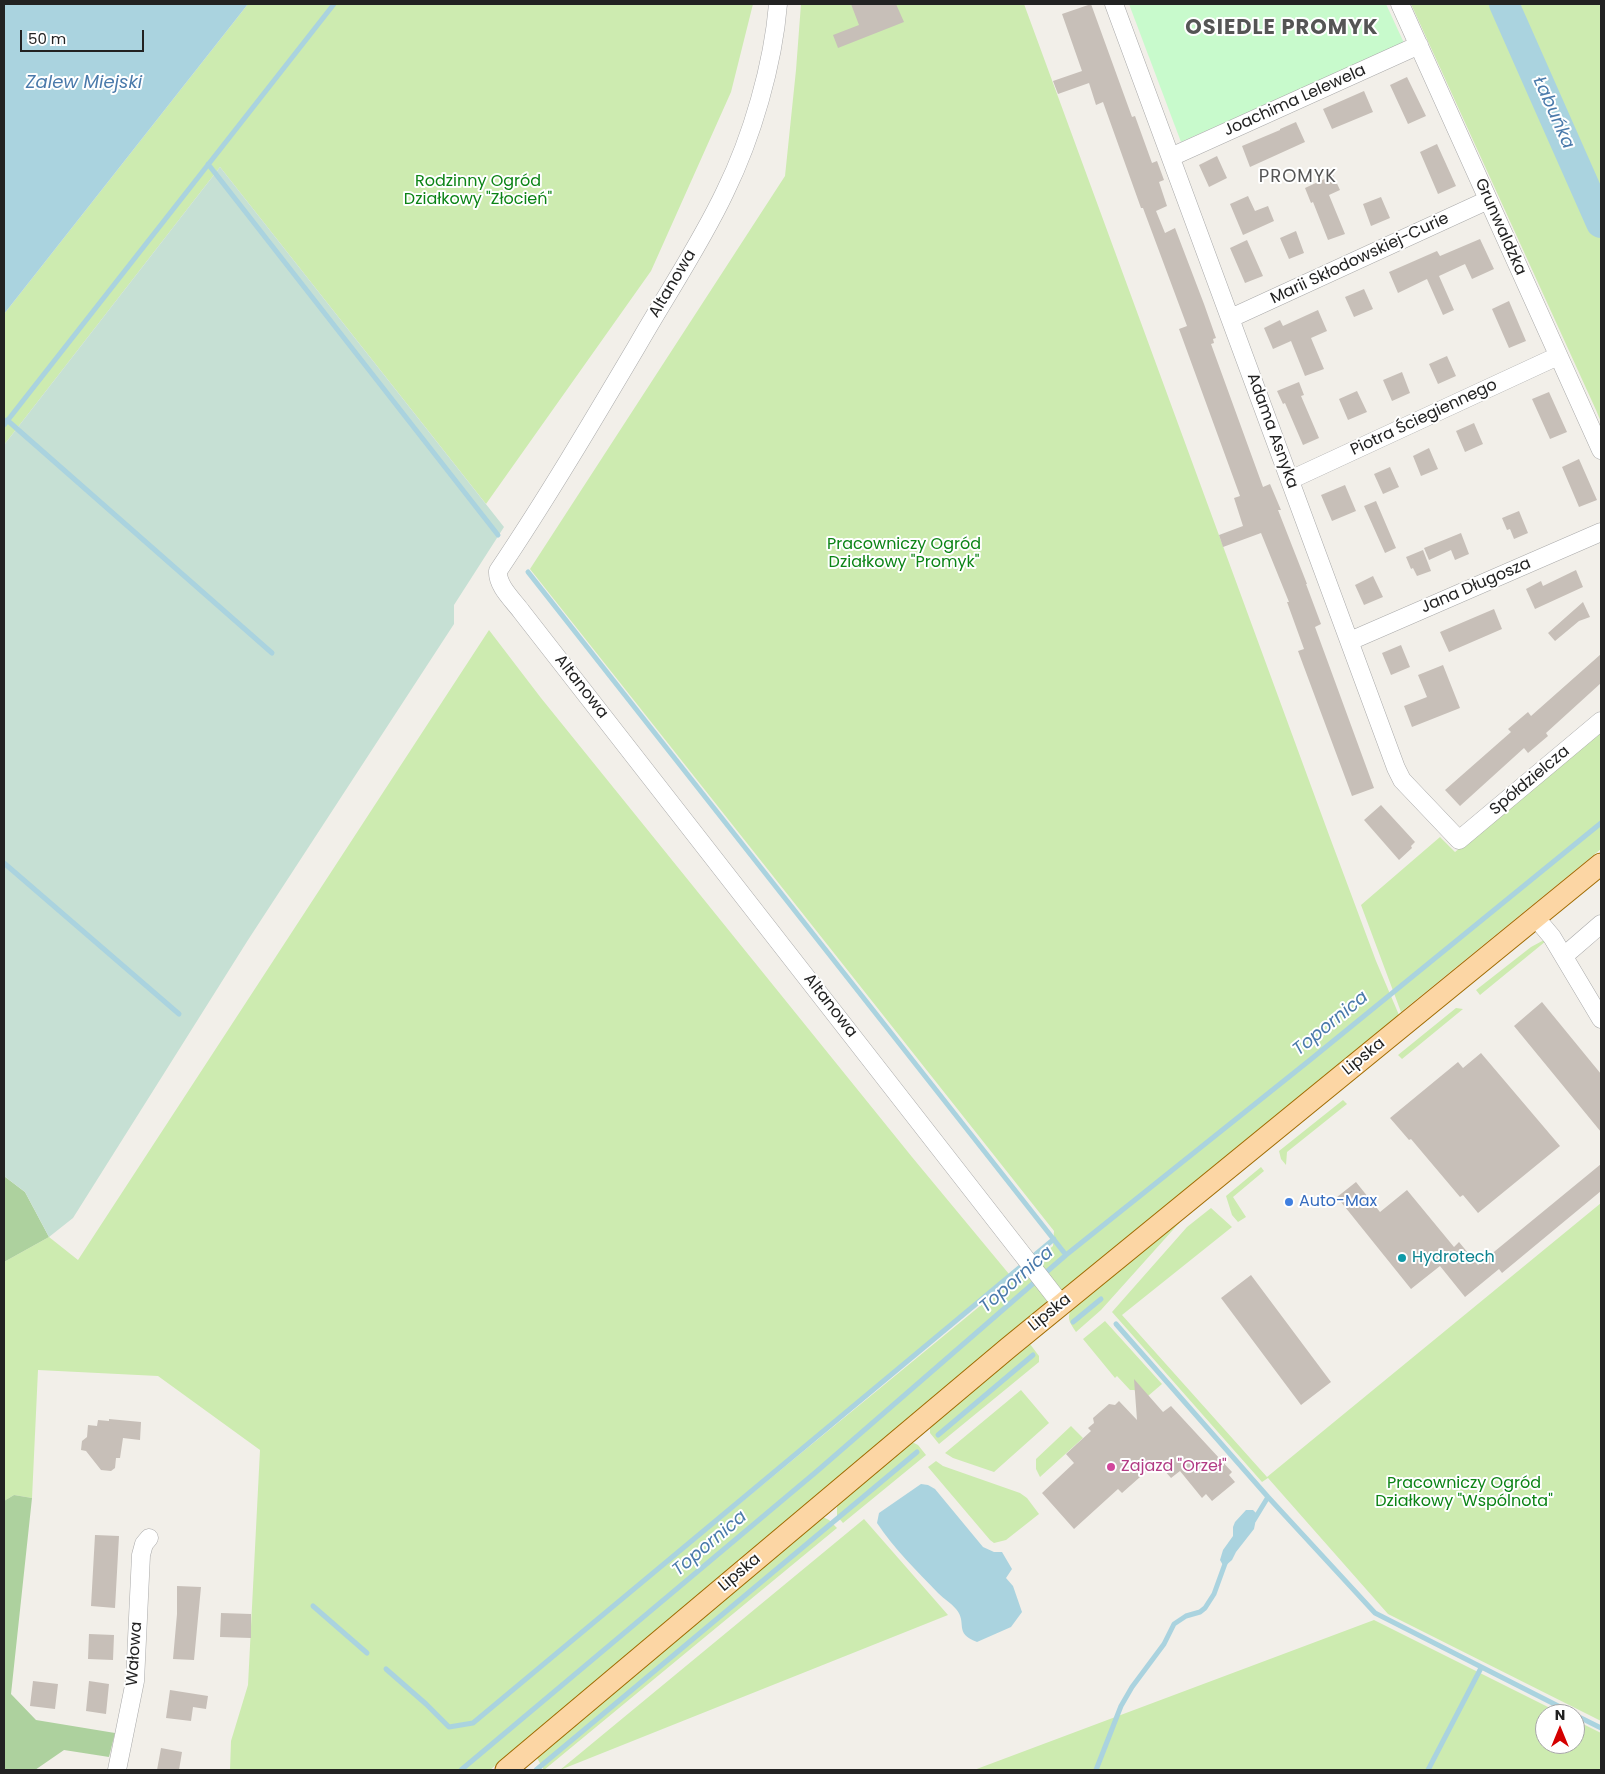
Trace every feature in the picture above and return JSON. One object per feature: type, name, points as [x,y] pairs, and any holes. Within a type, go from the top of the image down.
[{"type":"main road","name":"Lipska","points":[[506,1770],[1056,1297],[1536,918],[1601,864]]},
{"type":"street","name":"Altanowa","points":[[778,4],[767,72],[753,124],[726,192],[626,364],[527,528],[498,571],[498,575],[501,584],[521,610],[1056,1297]]},
{"type":"street","name":"Adama Asnyka","points":[[1114,4],[1398,773],[1459,840]]},
{"type":"street","name":"Grunwaldzka","points":[[1400,4],[1601,450]]},
{"type":"street","name":"Joachima Lelewela","points":[[1171,157],[1419,45]]},
{"type":"street","name":"Marii Skłodowskiej-Curie","points":[[1231,318],[1488,200]]},
{"type":"street","name":"Piotra Ściegiennego","points":[[1290,480],[1558,356]]},
{"type":"street","name":"Jana Długosza","points":[[1350,641],[1601,532]]},
{"type":"street","name":"Spółdzielcza","points":[[1459,840],[1601,721]]},
{"type":"street","points":[[1536,918],[1552,937],[1601,1019]]},
{"type":"street","points":[[1564,956],[1601,924]]},
{"type":"street","name":"Wałowa","points":[[118,1770],[135,1680],[141,1555],[144,1544],[149,1538]]},
{"type":"green space","name":"Rodzinny Ogród Działkowy \"Złocień\"","points":[[248,4],[753,4],[731,92],[651,271],[486,504],[220,167],[4,445],[4,314]]},
{"type":"green space","name":"Pracowniczy Ogród Działkowy \"Promyk\"","points":[[801,4],[1024,4],[1329,835],[1376,961],[1399,1015],[995,1345],[490,1770],[230,1770],[231,1741],[248,1685],[260,1450],[158,1376],[38,1370],[32,1498],[14,1495],[4,1501],[4,1262],[49,1237],[78,1260],[489,630],[541,698],[912,1157],[1009,1274],[536,1671],[1053,1246],[1054,1231],[530,569],[785,176]]},
{"type":"green space","points":[[1129,4],[1386,4],[1404,43],[1181,142]]},
{"type":"green space","points":[[1411,4],[1601,4],[1601,422],[1596,410]]},
{"type":"green space","points":[[220,167],[504,527],[454,605],[454,624],[248,940],[73,1218],[49,1237],[25,1192],[4,1176],[4,445]]},
{"type":"green space","points":[[1601,732],[1601,849],[1401,1012],[1361,905],[1440,837],[1455,852]]},
{"type":"green space","points":[[1544,940],[1546,941],[1480,995],[1476,990],[1531,947]]},
{"type":"green space","points":[[1456,1008],[1463,1009],[1402,1059],[1398,1055]]},
{"type":"green space","points":[[1343,1100],[1347,1104],[1287,1152],[1286,1165],[1281,1159],[1279,1151]]},
{"type":"green space","points":[[1261,1167],[1264,1171],[1233,1197],[1246,1217],[1238,1222],[1232,1215],[1226,1196]]},
{"type":"green space","points":[[4,1176],[25,1192],[49,1237],[4,1262]]},
{"type":"green space","name":"Pracowniczy Ogród Działkowy \"Wspólnota\"","points":[[1601,1203],[1601,1721],[1585,1713],[1585,1704],[1567,1704],[1388,1614],[1268,1478],[1262,1482],[1112,1312],[1187,1227],[1211,1208],[1232,1227],[1122,1315],[1267,1477]]},
{"type":"green space","points":[[1178,1221],[1180,1222],[1101,1310],[1076,1332],[1069,1319],[1071,1310]]},
{"type":"green space","points":[[1105,1321],[1162,1384],[1148,1396],[1130,1390],[1117,1376],[1115,1378],[1083,1339]]},
{"type":"green space","points":[[1030,1344],[1039,1356],[1039,1362],[939,1444],[930,1433],[930,1427]]},
{"type":"green space","points":[[1021,1390],[1049,1423],[994,1472],[953,1458],[945,1453]]},
{"type":"green space","points":[[1071,1426],[1083,1438],[1040,1477],[1036,1469],[1036,1459]]},
{"type":"green space","points":[[912,1442],[918,1445],[926,1455],[843,1523],[837,1516],[837,1506]]},
{"type":"green space","points":[[936,1461],[943,1466],[1020,1493],[1027,1498],[1039,1514],[1006,1540],[994,1543],[928,1467]]},
{"type":"green space","points":[[14,1495],[32,1498],[11,1694],[36,1720],[115,1733],[109,1757],[64,1750],[35,1770],[4,1770],[4,1501]]},
{"type":"green space","points":[[823,1517],[837,1528],[544,1770],[537,1758]]},
{"type":"green space","points":[[864,1519],[948,1615],[560,1770]]},
{"type":"green space","points":[[1374,1620],[1542,1704],[1535,1704],[1535,1754],[1585,1754],[1585,1725],[1601,1733],[1601,1770],[974,1770]]},
{"type":"water","name":"Zalew Miejski","points":[[4,4],[248,4],[4,314]]},
{"type":"water","points":[[921,1484],[935,1489],[983,1547],[994,1552],[1002,1552],[1012,1569],[1006,1578],[1013,1586],[1022,1612],[1011,1627],[977,1642],[970,1639],[963,1631],[961,1619],[956,1609],[906,1560],[877,1523],[879,1513]]},
{"type":"water","points":[[1246,1510],[1253,1510],[1257,1514],[1254,1529],[1232,1560],[1224,1567],[1220,1560],[1223,1550],[1233,1536],[1235,1522]]},
{"type":"building","points":[[851,4],[896,4],[904,22],[838,48],[833,35],[859,25]]},
{"type":"building","points":[[1091,4],[1132,117],[1135,116],[1152,163],[1157,161],[1164,180],[1159,182],[1167,206],[1156,211],[1165,233],[1175,228],[1216,338],[1213,339],[1214,343],[1211,344],[1263,487],[1270,484],[1321,624],[1315,627],[1374,788],[1352,796],[1298,651],[1304,649],[1287,602],[1289,602],[1261,533],[1223,547],[1219,535],[1243,526],[1234,498],[1240,496],[1179,329],[1187,326],[1143,208],[1141,208],[1103,102],[1096,105],[1089,83],[1058,94],[1053,81],[1082,71],[1062,14]]},
{"type":"building","points":[[1407,77],[1426,116],[1408,124],[1390,85]]},
{"type":"building","points":[[1364,91],[1373,112],[1332,129],[1323,109]]},
{"type":"building","points":[[1296,122],[1305,142],[1250,167],[1242,146]]},
{"type":"building","points":[[1437,144],[1456,186],[1438,194],[1420,152]]},
{"type":"building","points":[[1217,156],[1227,178],[1209,187],[1199,165]]},
{"type":"building","points":[[1333,175],[1340,190],[1329,195],[1345,234],[1328,240],[1313,202],[1311,203],[1305,188]]},
{"type":"building","points":[[1248,196],[1255,211],[1268,206],[1274,221],[1243,235],[1230,204]]},
{"type":"building","points":[[1381,197],[1390,218],[1371,226],[1363,204]]},
{"type":"building","points":[[1296,231],[1304,253],[1289,259],[1280,238]]},
{"type":"building","points":[[1480,239],[1494,269],[1472,279],[1465,264],[1439,276],[1454,310],[1443,315],[1427,279],[1398,293],[1389,272],[1437,251],[1440,256]]},
{"type":"building","points":[[1247,240],[1263,276],[1245,283],[1230,248]]},
{"type":"building","points":[[1364,289],[1373,309],[1354,317],[1345,297]]},
{"type":"building","points":[[1509,301],[1526,341],[1509,348],[1492,309]]},
{"type":"building","points":[[1318,310],[1327,331],[1311,338],[1324,369],[1305,376],[1291,341],[1273,349],[1264,328],[1280,320],[1283,326]]},
{"type":"building","points":[[1447,356],[1456,376],[1438,384],[1429,364]]},
{"type":"building","points":[[1402,372],[1410,393],[1392,401],[1383,380]]},
{"type":"building","points":[[1299,382],[1304,395],[1301,396],[1319,438],[1303,445],[1285,403],[1283,404],[1277,391]]},
{"type":"building","points":[[1357,391],[1367,412],[1348,420],[1339,399]]},
{"type":"building","points":[[1549,392],[1567,432],[1550,439],[1532,399]]},
{"type":"building","points":[[1474,423],[1483,444],[1465,452],[1456,431]]},
{"type":"building","points":[[1429,448],[1438,469],[1421,476],[1413,456]]},
{"type":"building","points":[[1579,459],[1597,500],[1579,507],[1562,467]]},
{"type":"building","points":[[1390,467],[1399,487],[1383,494],[1374,474]]},
{"type":"building","points":[[1345,485],[1356,511],[1332,521],[1321,495]]},
{"type":"building","points":[[1376,501],[1396,548],[1385,553],[1364,506]]},
{"type":"building","points":[[1519,511],[1528,533],[1514,539],[1510,529],[1507,530],[1502,518]]},
{"type":"building","points":[[1461,533],[1469,554],[1455,560],[1451,550],[1429,560],[1424,548]]},
{"type":"building","points":[[1423,550],[1431,571],[1417,576],[1413,568],[1411,569],[1406,557]]},
{"type":"building","points":[[1576,570],[1583,587],[1535,609],[1526,589],[1541,581],[1543,586]]},
{"type":"building","points":[[1373,576],[1383,597],[1364,605],[1355,585]]},
{"type":"building","points":[[1583,602],[1590,617],[1579,621],[1555,641],[1548,633]]},
{"type":"building","points":[[1494,609],[1502,629],[1449,652],[1440,632]]},
{"type":"building","points":[[1401,645],[1410,667],[1391,675],[1382,653]]},
{"type":"building","points":[[1601,654],[1601,683],[1546,733],[1548,736],[1528,753],[1524,748],[1460,806],[1445,790],[1511,732],[1508,729],[1528,712],[1531,716]]},
{"type":"building","points":[[1443,665],[1460,708],[1412,727],[1404,706],[1427,697],[1418,675]]},
{"type":"building","points":[[1381,805],[1415,842],[1411,846],[1412,848],[1399,860],[1364,820]]},
{"type":"building","points":[[1542,1002],[1601,1074],[1601,1132],[1514,1026]]},
{"type":"building","points":[[1481,1053],[1560,1146],[1478,1213],[1463,1195],[1460,1197],[1411,1139],[1409,1140],[1390,1118],[1458,1062],[1463,1068]]},
{"type":"building","points":[[1601,1164],[1601,1191],[1502,1273],[1499,1269],[1465,1297],[1440,1266],[1411,1289],[1337,1197],[1356,1182],[1380,1212],[1407,1190],[1454,1247],[1459,1242],[1478,1265]]},
{"type":"building","points":[[1251,1275],[1331,1382],[1301,1405],[1221,1298]]},
{"type":"building","name":"Zajazd \"Orzeł\"","points":[[1134,1379],[1163,1412],[1171,1406],[1232,1472],[1229,1475],[1235,1482],[1212,1501],[1206,1494],[1202,1498],[1180,1471],[1171,1478],[1157,1462],[1122,1493],[1118,1489],[1074,1529],[1042,1493],[1074,1463],[1066,1454],[1091,1431],[1088,1428],[1094,1423],[1093,1418],[1109,1404],[1115,1405],[1119,1401],[1137,1420]]},
{"type":"building","points":[[109,1419],[141,1422],[140,1440],[123,1438],[120,1458],[116,1458],[115,1468],[111,1471],[101,1470],[86,1451],[81,1450],[82,1441],[87,1437],[88,1425],[97,1426],[98,1420],[109,1421]]},
{"type":"building","points":[[95,1535],[119,1536],[115,1608],[91,1606]]},
{"type":"building","points":[[177,1586],[201,1587],[194,1660],[173,1659],[177,1614]]},
{"type":"building","points":[[221,1613],[251,1614],[251,1638],[220,1637]]},
{"type":"building","points":[[89,1634],[114,1635],[113,1660],[88,1659]]},
{"type":"building","points":[[33,1681],[58,1684],[55,1709],[30,1706]]},
{"type":"building","points":[[89,1681],[109,1684],[106,1714],[86,1711]]},
{"type":"building","points":[[170,1690],[208,1696],[206,1709],[193,1707],[191,1721],[166,1718]]},
{"type":"building","points":[[161,1748],[182,1752],[179,1770],[157,1770]]},
{"type":"waterway","points":[[4,425],[334,4]]},
{"type":"waterway","name":"Łabuńka","points":[[1504,4],[1601,223]]},
{"type":"waterway","points":[[208,164],[498,535]]},
{"type":"waterway","points":[[7,420],[272,653]]},
{"type":"waterway","points":[[528,572],[1066,1255]]},
{"type":"waterway","name":"Topornica","points":[[461,1770],[816,1472],[1066,1255],[1310,1060],[1601,823]]},
{"type":"waterway","points":[[4,863],[179,1014]]},
{"type":"waterway","points":[[386,1669],[449,1727],[473,1723],[1054,1239]]},
{"type":"waterway","points":[[1073,1322],[1101,1299]]},
{"type":"waterway","points":[[1116,1324],[1268,1497],[1375,1613],[1554,1704]]},
{"type":"waterway","points":[[938,1435],[1033,1355]]},
{"type":"waterway","points":[[536,1770],[917,1452]]},
{"type":"waterway","points":[[1254,1520],[1268,1497]]},
{"type":"waterway","points":[[1096,1770],[1121,1706],[1132,1687],[1164,1644],[1174,1624],[1186,1616],[1200,1612],[1205,1608],[1214,1594],[1226,1561]]},
{"type":"waterway","points":[[313,1606],[367,1653]]},
{"type":"waterway","points":[[1428,1770],[1481,1668]]},
{"type":"waterway","points":[[1585,1720],[1601,1728]]},
{"type":"place","name":"Auto-Max","points":[[1289,1202]]},
{"type":"place","name":"Hydrotech","points":[[1402,1258]]},
{"type":"place","name":"Zajazd \"Orzeł\"","points":[[1111,1467]]},
{"type":"district","name":"OSIEDLE PROMYK","points":[[1282,29]]},
{"type":"district","name":"PROMYK","points":[[1298,177]]}]
